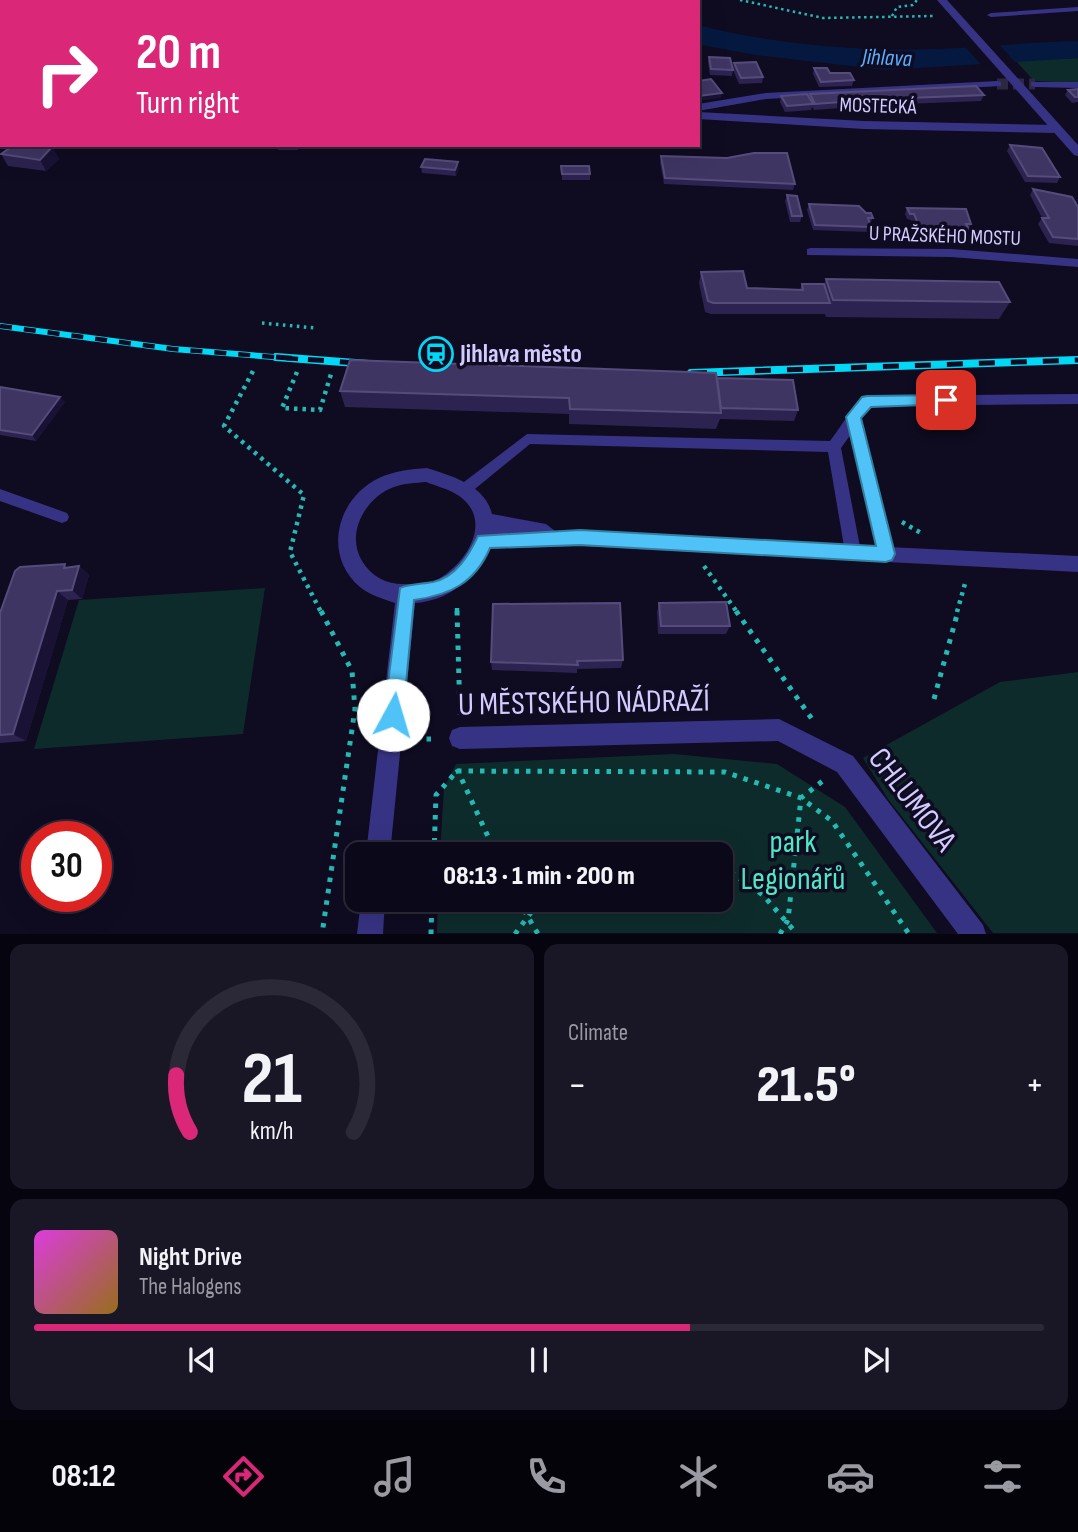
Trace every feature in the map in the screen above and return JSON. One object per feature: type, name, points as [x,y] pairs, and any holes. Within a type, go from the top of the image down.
[{"type":"street","points":[[943,8],[1075,146]]},
{"type":"street","name":"MOSTECKÁ","points":[[700,108],[766,96],[997,84]]},
{"type":"street","points":[[1035,84],[1078,85]]},
{"type":"street","name":"MOSTECKÁ","points":[[700,115],[864,125],[1057,129]]},
{"type":"street","points":[[427,475],[447,479],[465,489],[478,503],[485,531],[476,560],[461,577],[440,589],[392,593],[370,584],[355,570],[347,552],[346,532],[353,513],[366,496],[384,484],[405,476],[427,475]]},
{"type":"street","points":[[485,531],[1078,564]]},
{"type":"street","points":[[379,842],[406,593]]},
{"type":"street","name":"U MĚSTSKÉHO NÁDRAŽÍ","points":[[460,738],[779,730]]},
{"type":"street","name":"CHLUMOVA","points":[[779,730],[845,764],[974,933]]},
{"type":"street","points":[[370,933],[372,912]]},
{"type":"lane","points":[[991,15],[1078,9]]},
{"type":"lane","name":"U PRAŽSKÉHO MOSTU","points":[[811,252],[951,253],[1078,263]]},
{"type":"lane","points":[[853,552],[834,447],[867,401],[1078,399]]},
{"type":"lane","points":[[853,417],[886,554]]},
{"type":"lane","points":[[465,489],[527,439],[834,447]]},
{"type":"lane","points":[[0,495],[62,517]]},
{"type":"path","points":[[740,0],[822,18],[892,16],[943,8]]},
{"type":"path","points":[[892,16],[897,7],[913,5],[917,0]]},
{"type":"path","points":[[262,323],[315,328]]},
{"type":"path","points":[[253,371],[224,426],[304,495],[290,552],[352,671],[355,709],[322,933]]},
{"type":"path","points":[[297,372],[282,408],[320,410],[331,374]]},
{"type":"path","points":[[873,498],[890,499],[894,513],[904,525],[928,537]]},
{"type":"path","points":[[688,543],[783,678]]},
{"type":"path","points":[[934,699],[972,558]]},
{"type":"path","points":[[457,608],[460,738],[457,771],[490,842]]},
{"type":"path","name":"U MĚSTSKÉHO NÁDRAŽÍ","points":[[391,740],[460,738]]},
{"type":"path","points":[[434,842],[436,795],[457,771],[725,772],[801,798],[832,821],[909,933]]},
{"type":"path","points":[[779,933],[788,920],[801,798]]},
{"type":"path","points":[[733,872],[745,878],[788,920],[797,933]]},
{"type":"path","points":[[431,933],[432,912]]},
{"type":"path","points":[[524,912],[538,933]]},
{"type":"path","points":[[516,933],[531,912]]},
{"type":"green space","points":[[1078,58],[1078,83],[1034,81],[1016,61]]},
{"type":"green space","points":[[265,588],[243,734],[34,749],[79,600]]},
{"type":"green space","points":[[1078,672],[1078,933],[993,933],[888,799],[863,758],[1000,682]]},
{"type":"green space","name":"park Legionářů","points":[[674,754],[777,764],[845,807],[937,933],[437,933],[438,912],[733,912],[733,842],[441,842],[444,788],[456,764]]},
{"type":"water","name":"Jihlava","points":[[700,26],[786,42],[879,49],[938,49],[1078,41],[1078,58],[886,70],[756,55],[701,45]]},
{"type":"pier","points":[[996,41],[1017,64],[982,66],[963,44]]},
{"type":"building","points":[[709,57],[730,58],[733,70],[711,69]]},
{"type":"building","points":[[756,62],[763,77],[741,78],[734,63]]},
{"type":"building","points":[[814,68],[827,68],[830,73],[850,73],[854,80],[821,82]]},
{"type":"building","points":[[711,79],[722,93],[700,96],[700,81]]},
{"type":"building","points":[[976,86],[984,95],[815,104],[810,94]]},
{"type":"building","points":[[1078,89],[1078,97],[1068,90]]},
{"type":"building","points":[[807,94],[813,104],[787,106],[781,96]]},
{"type":"building","points":[[1010,145],[1042,148],[1060,177],[1028,176]]},
{"type":"building","points":[[11,147],[52,147],[40,160],[1,154]]},
{"type":"building","points":[[754,153],[787,153],[795,184],[665,178],[661,156],[727,158]]},
{"type":"building","points":[[425,159],[458,162],[455,170],[421,167]]},
{"type":"building","points":[[561,166],[589,166],[590,174],[562,174]]},
{"type":"building","points":[[1033,189],[1072,197],[1078,207],[1078,239],[1053,237],[1042,218],[1049,218]]},
{"type":"building","points":[[787,195],[797,196],[802,216],[792,216]]},
{"type":"building","points":[[809,204],[859,206],[866,213],[871,213],[873,218],[868,218],[871,227],[815,225]]},
{"type":"building","points":[[907,208],[966,209],[971,224],[966,224],[969,230],[920,228],[914,214],[910,214]]},
{"type":"building","points":[[743,271],[747,288],[803,290],[802,284],[824,284],[830,303],[708,301],[701,272]]},
{"type":"building","points":[[826,279],[999,282],[1010,302],[833,300]]},
{"type":"building","points":[[350,360],[716,373],[721,413],[570,409],[569,398],[340,391]]},
{"type":"building","points":[[717,378],[793,380],[798,410],[721,408]]},
{"type":"building","points":[[0,387],[60,397],[32,435],[0,430]]},
{"type":"building","points":[[65,564],[64,568],[79,566],[72,590],[57,591],[13,734],[0,735],[0,613],[15,571],[20,567]]},
{"type":"building","points":[[726,602],[730,626],[661,626],[659,603]]},
{"type":"building","points":[[620,603],[623,660],[577,661],[578,665],[491,662],[493,604]]},
{"type":"tunnel","points":[[997,84],[1035,84]]},
{"type":"railway","points":[[0,326],[173,349],[299,359]]},
{"type":"railway","points":[[276,357],[369,364]]},
{"type":"railway","points":[[691,373],[1078,360]]},
{"type":"place","name":"Jihlava město","points":[[436,354]]},
{"type":"route","points":[[393,715],[406,593],[416,594],[440,589],[461,577],[476,560],[484,541],[580,538],[886,554],[853,417],[867,401],[946,400]]}]
